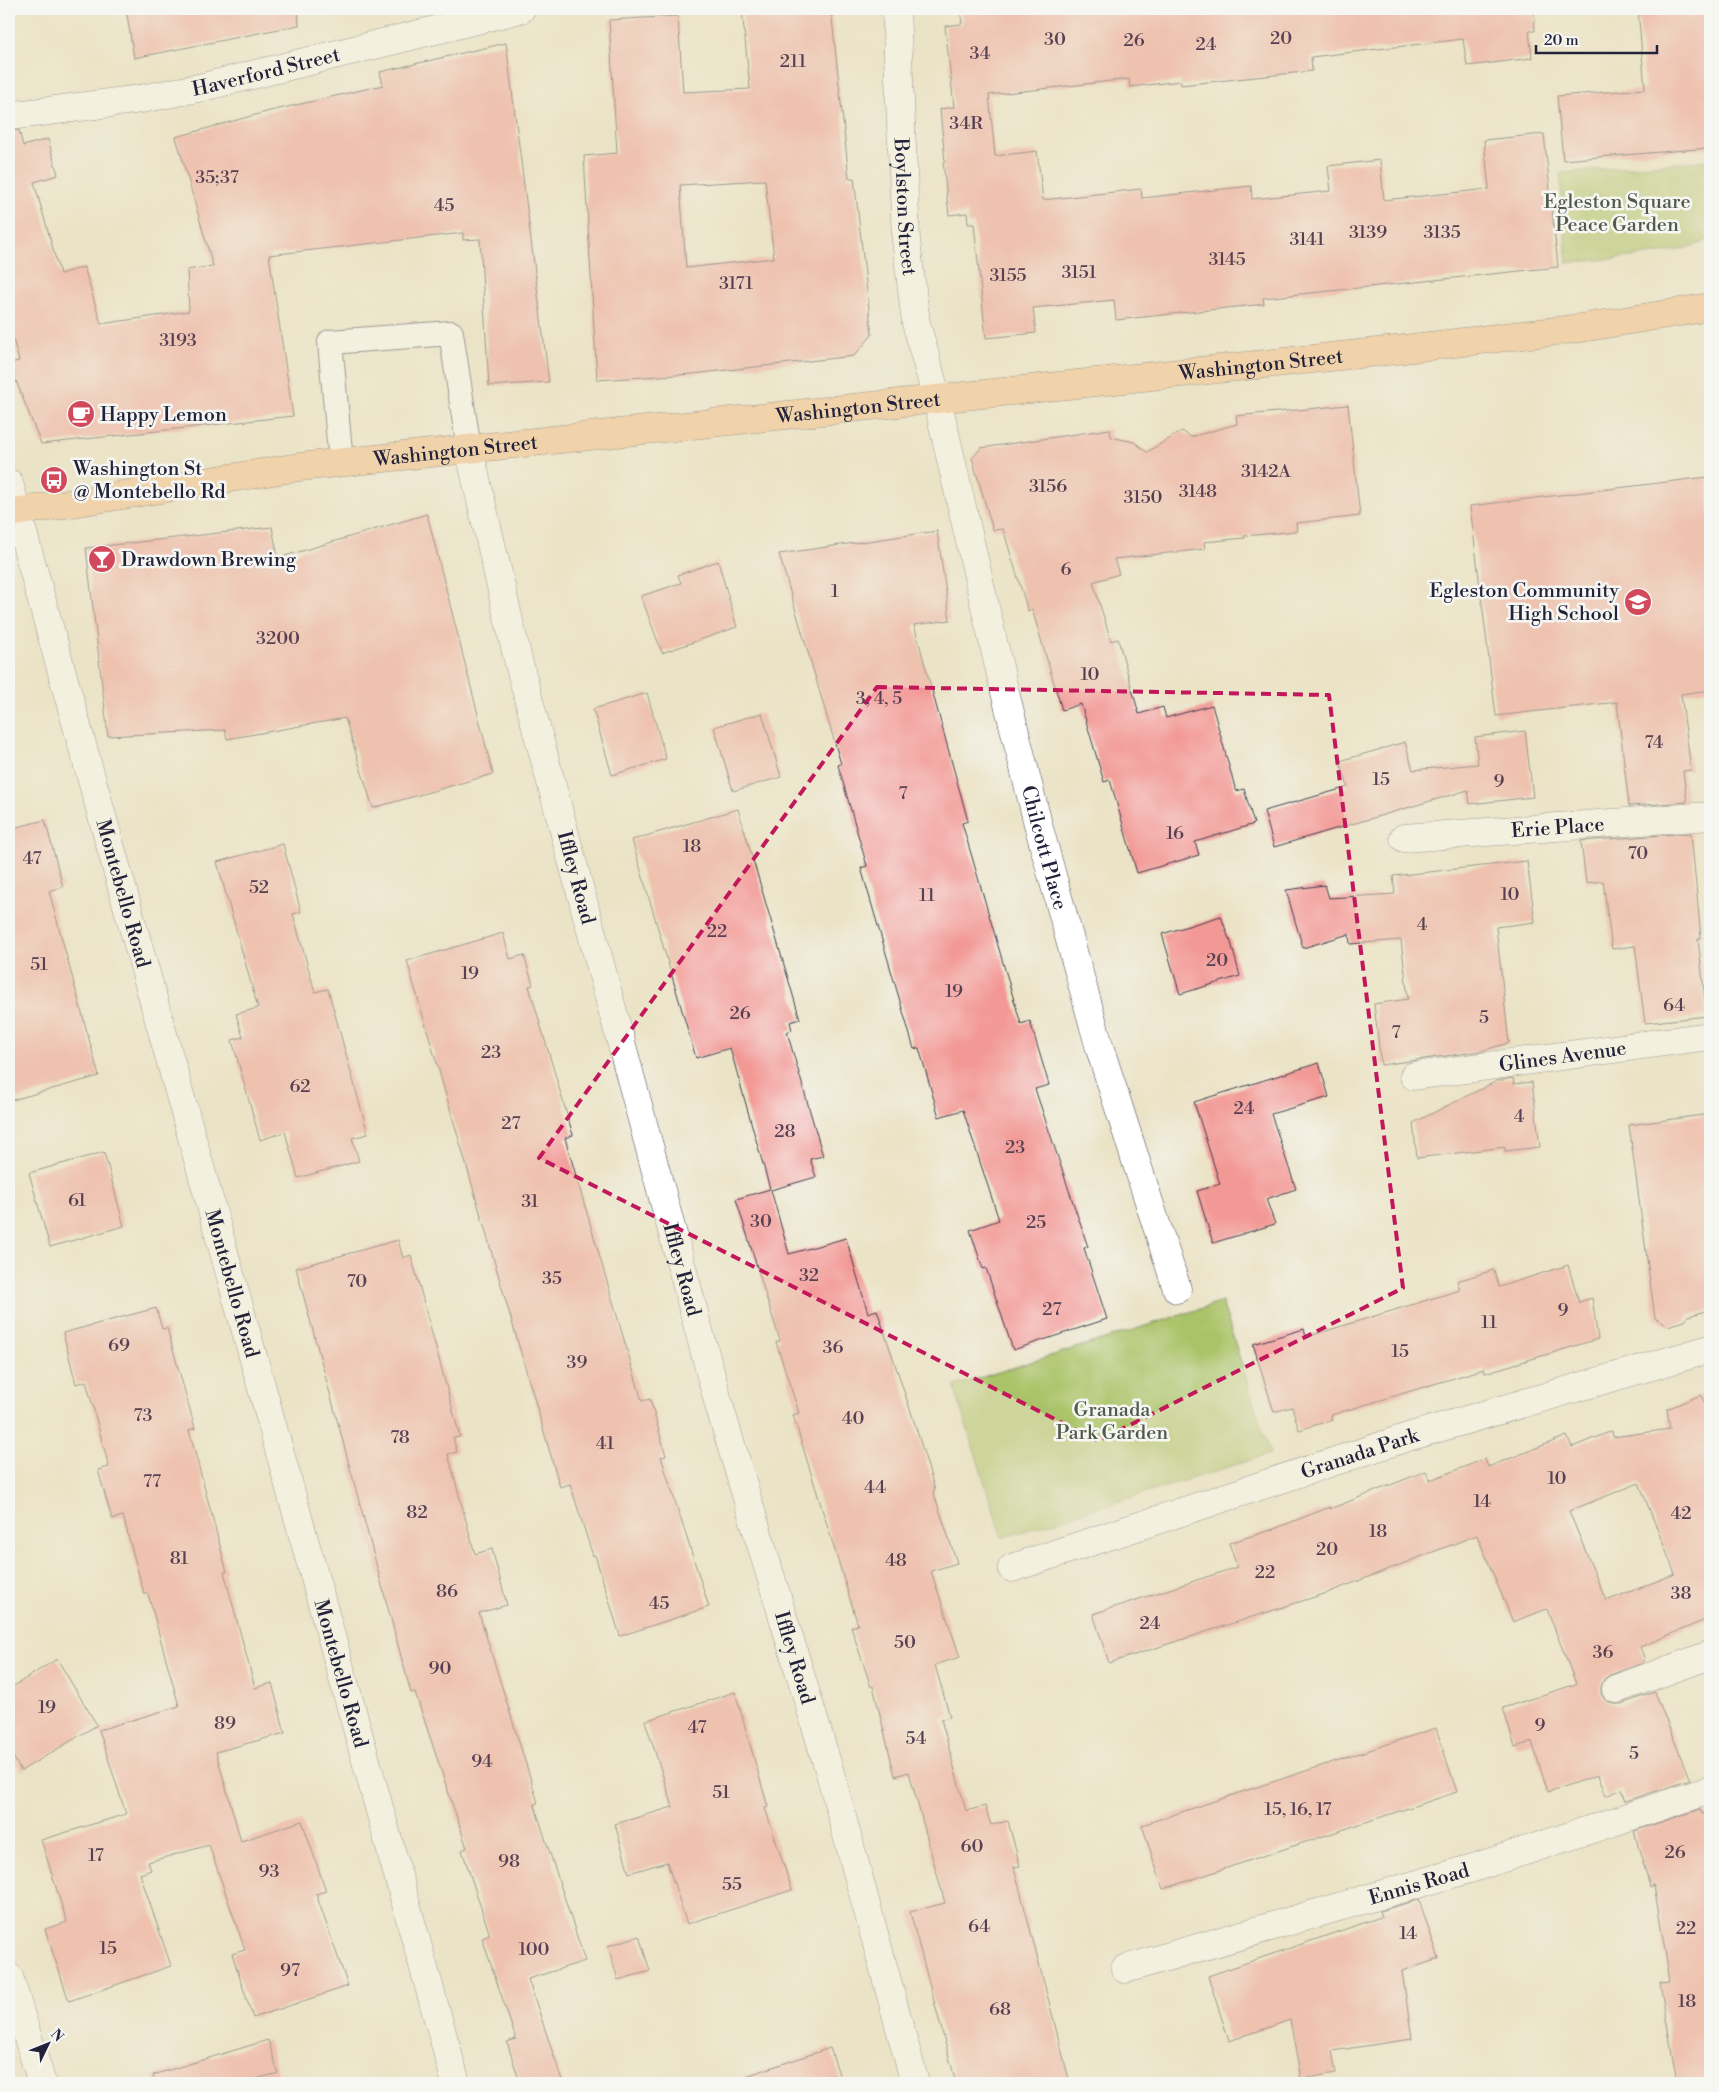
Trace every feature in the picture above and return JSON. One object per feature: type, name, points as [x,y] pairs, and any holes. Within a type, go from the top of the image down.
[{"type":"main road","name":"Washington Street","points":[[13,513],[299,467],[1505,337],[1581,328],[1710,308]]},
{"type":"street","name":"Haverford Street","points":[[9,116],[141,99],[203,87],[521,9]]},
{"type":"street","name":"Boylston Street","points":[[896,9],[906,240],[916,323],[937,399]]},
{"type":"street","name":"Chilcott Place","points":[[937,399],[1002,680],[1039,828],[1100,1048],[1177,1289]]},
{"type":"street","name":"Iffley Road","points":[[469,449],[518,660],[717,1396],[830,1773],[915,2083]]},
{"type":"street","name":"Montebello Road","points":[[9,483],[13,513],[456,2083]]},
{"type":"street","name":"Erie Place","points":[[1404,838],[1710,816]]},
{"type":"street","name":"Glines Avenue","points":[[1414,1076],[1710,1036]]},
{"type":"street","name":"Granada Park","points":[[1012,1568],[1411,1436],[1710,1349]]},
{"type":"street","points":[[1616,1689],[1710,1655]]},
{"type":"street","name":"Ennis Road","points":[[1125,1969],[1476,1866],[1710,1790]]},
{"type":"street","points":[[9,1978],[42,2083]]},
{"type":"lane","points":[[341,463],[330,342],[451,333],[469,449]]},
{"type":"highlighted area","points":[[877,687],[1329,695],[1403,1288],[1098,1441],[539,1158]]},
{"type":"green space","name":"Egleston Square Peace Garden","points":[[1710,160],[1710,238],[1699,244],[1663,253],[1567,263],[1560,173]]},
{"type":"green space","name":"Granada Park Garden","points":[[1222,1302],[1270,1454],[1002,1538],[954,1386]]},
{"type":"building","points":[[126,9],[298,9],[299,25],[134,58]]},
{"type":"building","points":[[742,9],[831,9],[849,178],[854,178],[872,335],[854,356],[692,374],[597,380],[584,156],[617,153],[609,20],[678,16],[683,92],[750,89]],"holes":[[[765,180],[774,258],[686,268],[680,185]]]},
{"type":"building","points":[[960,9],[1534,9],[1535,31],[1529,31],[1532,58],[1467,66],[1463,39],[1311,57],[1312,71],[1181,85],[1181,81],[1130,87],[1129,79],[989,95],[995,156],[1037,151],[1043,200],[1141,189],[1142,198],[1251,186],[1252,199],[1331,191],[1328,166],[1380,160],[1384,200],[1489,189],[1484,140],[1544,134],[1558,267],[1263,298],[1264,304],[1116,320],[1114,300],[1033,308],[1036,333],[986,338],[974,224],[968,224],[967,213],[949,215],[943,162],[945,162],[940,109],[954,107],[945,26],[962,24]]},
{"type":"building","points":[[1638,9],[1710,9],[1710,148],[1563,160],[1557,96],[1645,89]]},
{"type":"building","points":[[506,43],[549,382],[489,386],[480,239],[463,240],[463,233],[269,255],[293,416],[41,444],[9,363],[19,361],[9,324],[9,131],[19,130],[23,146],[48,139],[58,175],[34,182],[60,274],[84,267],[101,324],[189,311],[187,270],[213,266],[176,137],[266,112],[383,85],[380,72]]},
{"type":"building","points":[[1348,405],[1360,516],[1296,523],[1297,531],[1204,542],[1205,549],[1114,559],[1119,574],[1093,582],[1111,641],[1118,639],[1139,714],[1163,707],[1166,718],[1212,705],[1236,791],[1244,789],[1254,824],[1195,842],[1199,855],[1137,873],[1110,780],[1104,782],[1081,704],[1062,710],[1032,609],[1028,611],[1003,529],[993,530],[972,458],[981,448],[1110,429],[1111,437],[1134,442],[1147,452],[1182,431],[1191,437],[1237,424],[1236,416]]},
{"type":"building","points":[[1708,477],[1710,690],[1681,694],[1691,770],[1683,771],[1687,802],[1629,806],[1617,702],[1496,716],[1470,506]]},
{"type":"building","points":[[427,514],[493,774],[373,808],[345,718],[227,739],[225,730],[108,736],[86,548],[272,527],[278,558]]},
{"type":"building","points":[[937,531],[950,620],[914,625],[968,821],[962,823],[1021,1024],[1030,1021],[1049,1085],[1035,1089],[1088,1247],[1084,1248],[1107,1319],[1013,1350],[986,1268],[983,1269],[970,1230],[999,1220],[963,1110],[939,1117],[919,1048],[914,1049],[861,868],[867,866],[838,765],[841,764],[779,554]]},
{"type":"building","points":[[718,561],[737,627],[662,653],[641,596],[681,583],[678,575]]},
{"type":"building","points":[[647,693],[666,759],[612,775],[593,709]]},
{"type":"building","points":[[762,713],[781,777],[733,791],[714,727]]},
{"type":"building","points":[[1525,731],[1533,797],[1470,804],[1468,790],[1274,847],[1264,811],[1348,787],[1340,761],[1405,742],[1413,770],[1478,764],[1475,737]]},
{"type":"building","points":[[738,809],[800,1019],[790,1022],[792,1030],[787,1032],[823,1156],[810,1159],[816,1177],[771,1190],[789,1254],[846,1238],[868,1313],[877,1310],[914,1421],[935,1490],[933,1491],[957,1563],[931,1571],[960,1657],[935,1665],[950,1717],[941,1719],[966,1811],[985,1806],[991,1825],[1008,1821],[1020,1866],[1014,1867],[1070,2083],[956,2083],[910,1912],[945,1903],[909,1772],[895,1776],[873,1686],[871,1687],[851,1627],[858,1625],[793,1415],[799,1413],[776,1342],[780,1341],[736,1199],[770,1189],[730,1048],[696,1058],[632,840]]},
{"type":"building","points":[[45,820],[63,887],[49,891],[99,1076],[9,1101],[9,829]]},
{"type":"building","points":[[1691,833],[1701,938],[1698,939],[1707,1016],[1645,1023],[1635,946],[1612,949],[1603,881],[1586,883],[1581,841]]},
{"type":"building","points":[[283,844],[301,912],[293,914],[315,992],[328,989],[368,1134],[352,1138],[359,1161],[298,1178],[285,1132],[260,1140],[232,1040],[243,1037],[236,1014],[258,1008],[217,862]]},
{"type":"building","points":[[1527,861],[1535,922],[1496,927],[1509,1043],[1481,1051],[1381,1065],[1374,1004],[1408,999],[1401,940],[1350,944],[1349,934],[1303,948],[1286,890],[1325,885],[1329,898],[1395,894],[1393,876]]},
{"type":"building","points":[[1221,916],[1230,939],[1240,976],[1180,994],[1162,934]]},
{"type":"building","points":[[503,933],[510,959],[524,955],[533,985],[529,986],[573,1135],[565,1138],[642,1401],[650,1399],[666,1456],[661,1457],[709,1607],[620,1636],[595,1555],[593,1556],[570,1484],[560,1487],[407,961]]},
{"type":"building","points":[[1319,1063],[1329,1097],[1271,1114],[1296,1189],[1266,1199],[1275,1224],[1213,1243],[1197,1191],[1220,1184],[1194,1102]]},
{"type":"building","points":[[1513,1078],[1514,1084],[1532,1082],[1540,1147],[1505,1151],[1505,1147],[1417,1158],[1413,1123],[1497,1081]]},
{"type":"building","points":[[1710,1114],[1710,1310],[1688,1316],[1685,1321],[1668,1326],[1655,1318],[1629,1125]]},
{"type":"building","points":[[104,1152],[124,1226],[50,1247],[29,1173]]},
{"type":"building","points":[[398,1240],[403,1258],[411,1255],[460,1437],[453,1438],[457,1452],[448,1454],[475,1554],[492,1549],[507,1605],[479,1613],[538,1803],[534,1804],[585,1961],[528,1979],[563,2083],[520,2083],[507,2042],[516,2039],[482,1938],[490,1935],[462,1850],[467,1848],[415,1692],[411,1693],[296,1268]]},
{"type":"building","points":[[1568,1265],[1579,1302],[1592,1298],[1598,1339],[1485,1373],[1484,1369],[1331,1415],[1332,1420],[1299,1430],[1292,1407],[1274,1412],[1253,1344],[1304,1329],[1306,1337],[1460,1290],[1457,1281],[1494,1270],[1499,1287]]},
{"type":"building","points":[[156,1308],[162,1329],[167,1328],[195,1428],[189,1430],[227,1572],[224,1572],[255,1688],[272,1683],[285,1733],[216,1752],[241,1841],[302,1821],[326,1891],[316,1894],[348,1986],[253,2018],[232,1954],[245,1950],[209,1845],[148,1862],[151,1870],[140,1874],[171,1966],[69,2001],[45,1929],[67,1922],[41,1840],[126,1814],[99,1730],[179,1706],[148,1594],[144,1594],[123,1516],[112,1519],[98,1470],[109,1467],[86,1381],[76,1384],[63,1333]]},
{"type":"building","points":[[1701,1395],[1710,1417],[1710,1618],[1640,1647],[1645,1660],[1642,1661],[1643,1663],[1604,1679],[1601,1694],[1606,1701],[1621,1704],[1655,1692],[1690,1780],[1626,1801],[1622,1789],[1606,1796],[1598,1775],[1548,1792],[1532,1742],[1515,1747],[1503,1708],[1576,1684],[1547,1609],[1513,1622],[1477,1535],[1327,1593],[1109,1663],[1093,1614],[1237,1567],[1229,1543],[1271,1530],[1330,1507],[1330,1509],[1426,1471],[1430,1480],[1485,1459],[1488,1467],[1567,1436],[1572,1447],[1612,1431],[1613,1437],[1670,1429],[1667,1409]],"holes":[[[1639,1483],[1675,1574],[1606,1601],[1569,1511]]]},
{"type":"building","points":[[57,1659],[97,1725],[21,1771],[9,1750],[9,1689]]},
{"type":"building","points":[[735,1692],[768,1807],[765,1808],[792,1890],[687,1924],[667,1862],[629,1873],[615,1824],[673,1807],[645,1721]]},
{"type":"building","points":[[1436,1728],[1457,1792],[1163,1889],[1142,1825]]},
{"type":"building","points":[[1701,1809],[1703,1814],[1710,1812],[1710,2083],[1677,2083],[1660,1982],[1670,1981],[1654,1885],[1650,1887],[1634,1831]]},
{"type":"building","points":[[1419,1900],[1439,1959],[1402,1971],[1412,2039],[1332,2051],[1336,2073],[1301,2079],[1290,2020],[1229,2041],[1208,1976],[1381,1917],[1379,1911]]},
{"type":"building","points":[[639,1936],[650,1971],[618,1980],[608,1946]]},
{"type":"building","points":[[268,2040],[278,2073],[241,2083],[155,2083],[153,2075]]},
{"type":"building","points":[[830,2048],[842,2083],[744,2083],[743,2077]]},
{"type":"place","name":"Happy Lemon","points":[[81,414]]},
{"type":"place","name":"Washington St @ Montebello Rd","points":[[54,480]]},
{"type":"place","name":"Drawdown Brewing","points":[[102,559]]},
{"type":"place","name":"Egleston Community High School","points":[[1638,602]]}]
